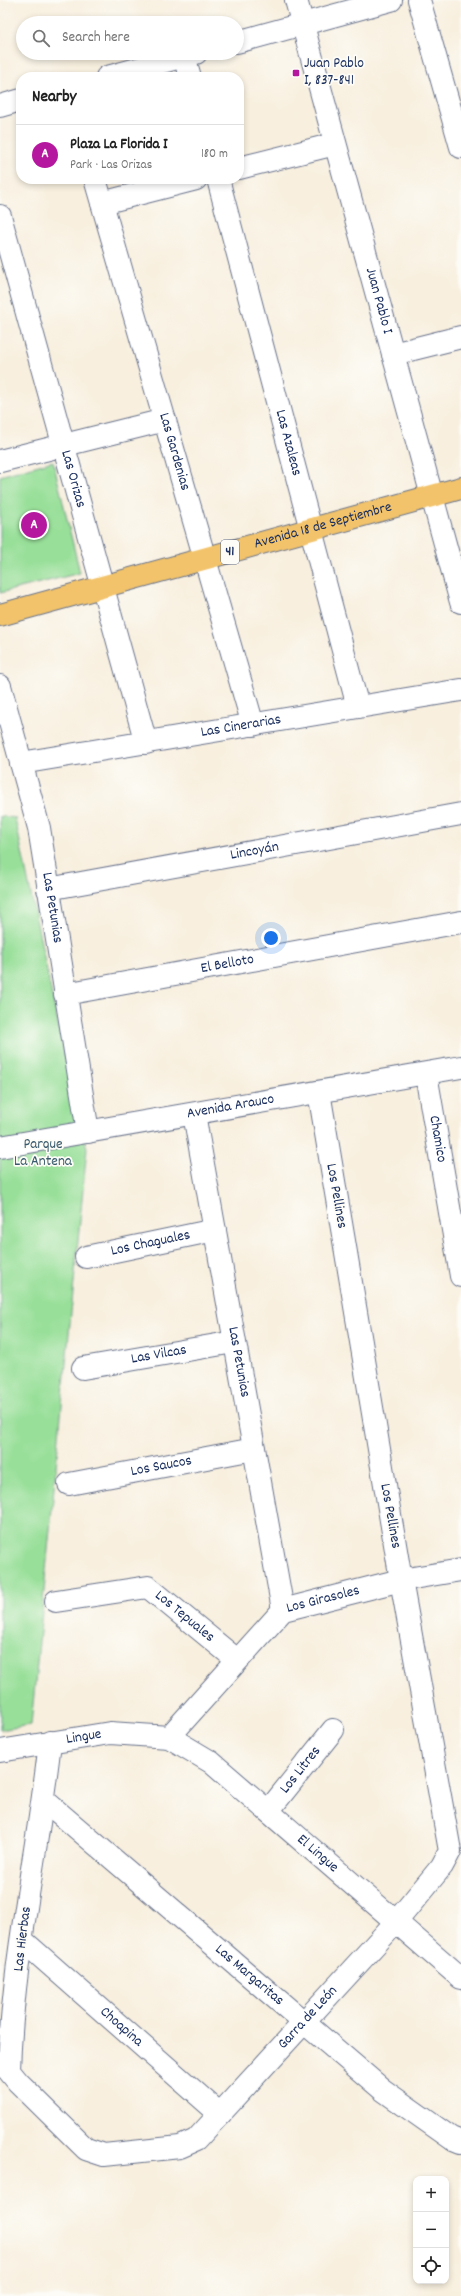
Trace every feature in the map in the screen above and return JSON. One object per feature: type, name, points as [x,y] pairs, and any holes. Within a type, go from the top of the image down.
[{"type":"main road","name":"Avenida 18 de Septiembre","points":[[0,615],[461,488]]},
{"type":"street","name":"Juan Pablo I","points":[[296,0],[461,602]]},
{"type":"street","points":[[244,40],[391,0]]},
{"type":"street","points":[[419,0],[461,147]]},
{"type":"street","points":[[125,72],[168,60]]},
{"type":"street","points":[[190,60],[190,72]]},
{"type":"street","points":[[0,106],[16,101]]},
{"type":"street","points":[[244,167],[335,144]]},
{"type":"street","name":"Las Gardenias","points":[[96,184],[252,725]]},
{"type":"street","points":[[102,203],[176,184]]},
{"type":"street","name":"Las Azaleas","points":[[219,184],[358,707]]},
{"type":"street","name":"Las Orizas","points":[[0,216],[146,743]]},
{"type":"street","points":[[393,354],[461,337]]},
{"type":"street","points":[[0,462],[164,420]]},
{"type":"street","name":"Las Petunias","points":[[0,686],[38,828],[88,1132]]},
{"type":"street","name":"Las Cinerarias","points":[[21,763],[461,690]]},
{"type":"street","name":"Lincoyán","points":[[48,889],[461,814]]},
{"type":"street","name":"El Belloto","points":[[65,994],[461,922]]},
{"type":"street","name":"Avenida Arauco","points":[[0,1147],[461,1067]]},
{"type":"street","name":"Chamico","points":[[426,1074],[461,1276]]},
{"type":"street","name":"Los Pellines","points":[[319,1092],[401,1580],[450,1851],[442,1866],[396,1922]]},
{"type":"street","name":"Las Petunias","points":[[194,1114],[283,1610]]},
{"type":"street","name":"Los Chaguales","points":[[86,1257],[215,1230]]},
{"type":"street","name":"Las Vilcas","points":[[83,1368],[234,1342]]},
{"type":"street","name":"Los Saucos","points":[[70,1484],[254,1450]]},
{"type":"street","name":"Los Girasoles","points":[[168,1737],[283,1610],[401,1580],[461,1570]]},
{"type":"street","name":"Los Tepuales","points":[[56,1601],[148,1586],[237,1660]]},
{"type":"street","name":"Los Litres","points":[[269,1810],[333,1730]]},
{"type":"street","name":"Lingue","points":[[0,1751],[110,1733],[168,1737]]},
{"type":"street","name":"El Lingue","points":[[168,1737],[211,1762],[269,1810],[461,1978]]},
{"type":"street","name":"Las Hierbas","points":[[50,1742],[44,1800],[22,1940],[9,2071],[18,2082],[86,2149],[104,2155],[180,2147],[196,2140],[220,2114]]},
{"type":"street","name":"Las Margaritas","points":[[44,1800],[383,2090],[451,2138],[461,2142]]},
{"type":"street","name":"Garra de León","points":[[220,2114],[396,1922]]},
{"type":"street","name":"Choapina","points":[[22,1940],[220,2114]]},
{"type":"green space","points":[[53,461],[80,573],[0,593],[0,476]]},
{"type":"green space","name":"Parque La Antena","points":[[0,816],[15,818],[73,1096],[87,1148],[31,1725],[0,1730]]},
{"type":"place","name":"Juan Pablo I, 837-841","points":[[296,73]]},
{"type":"place","name":"Plaza La Florida I","points":[[34,525]]}]
